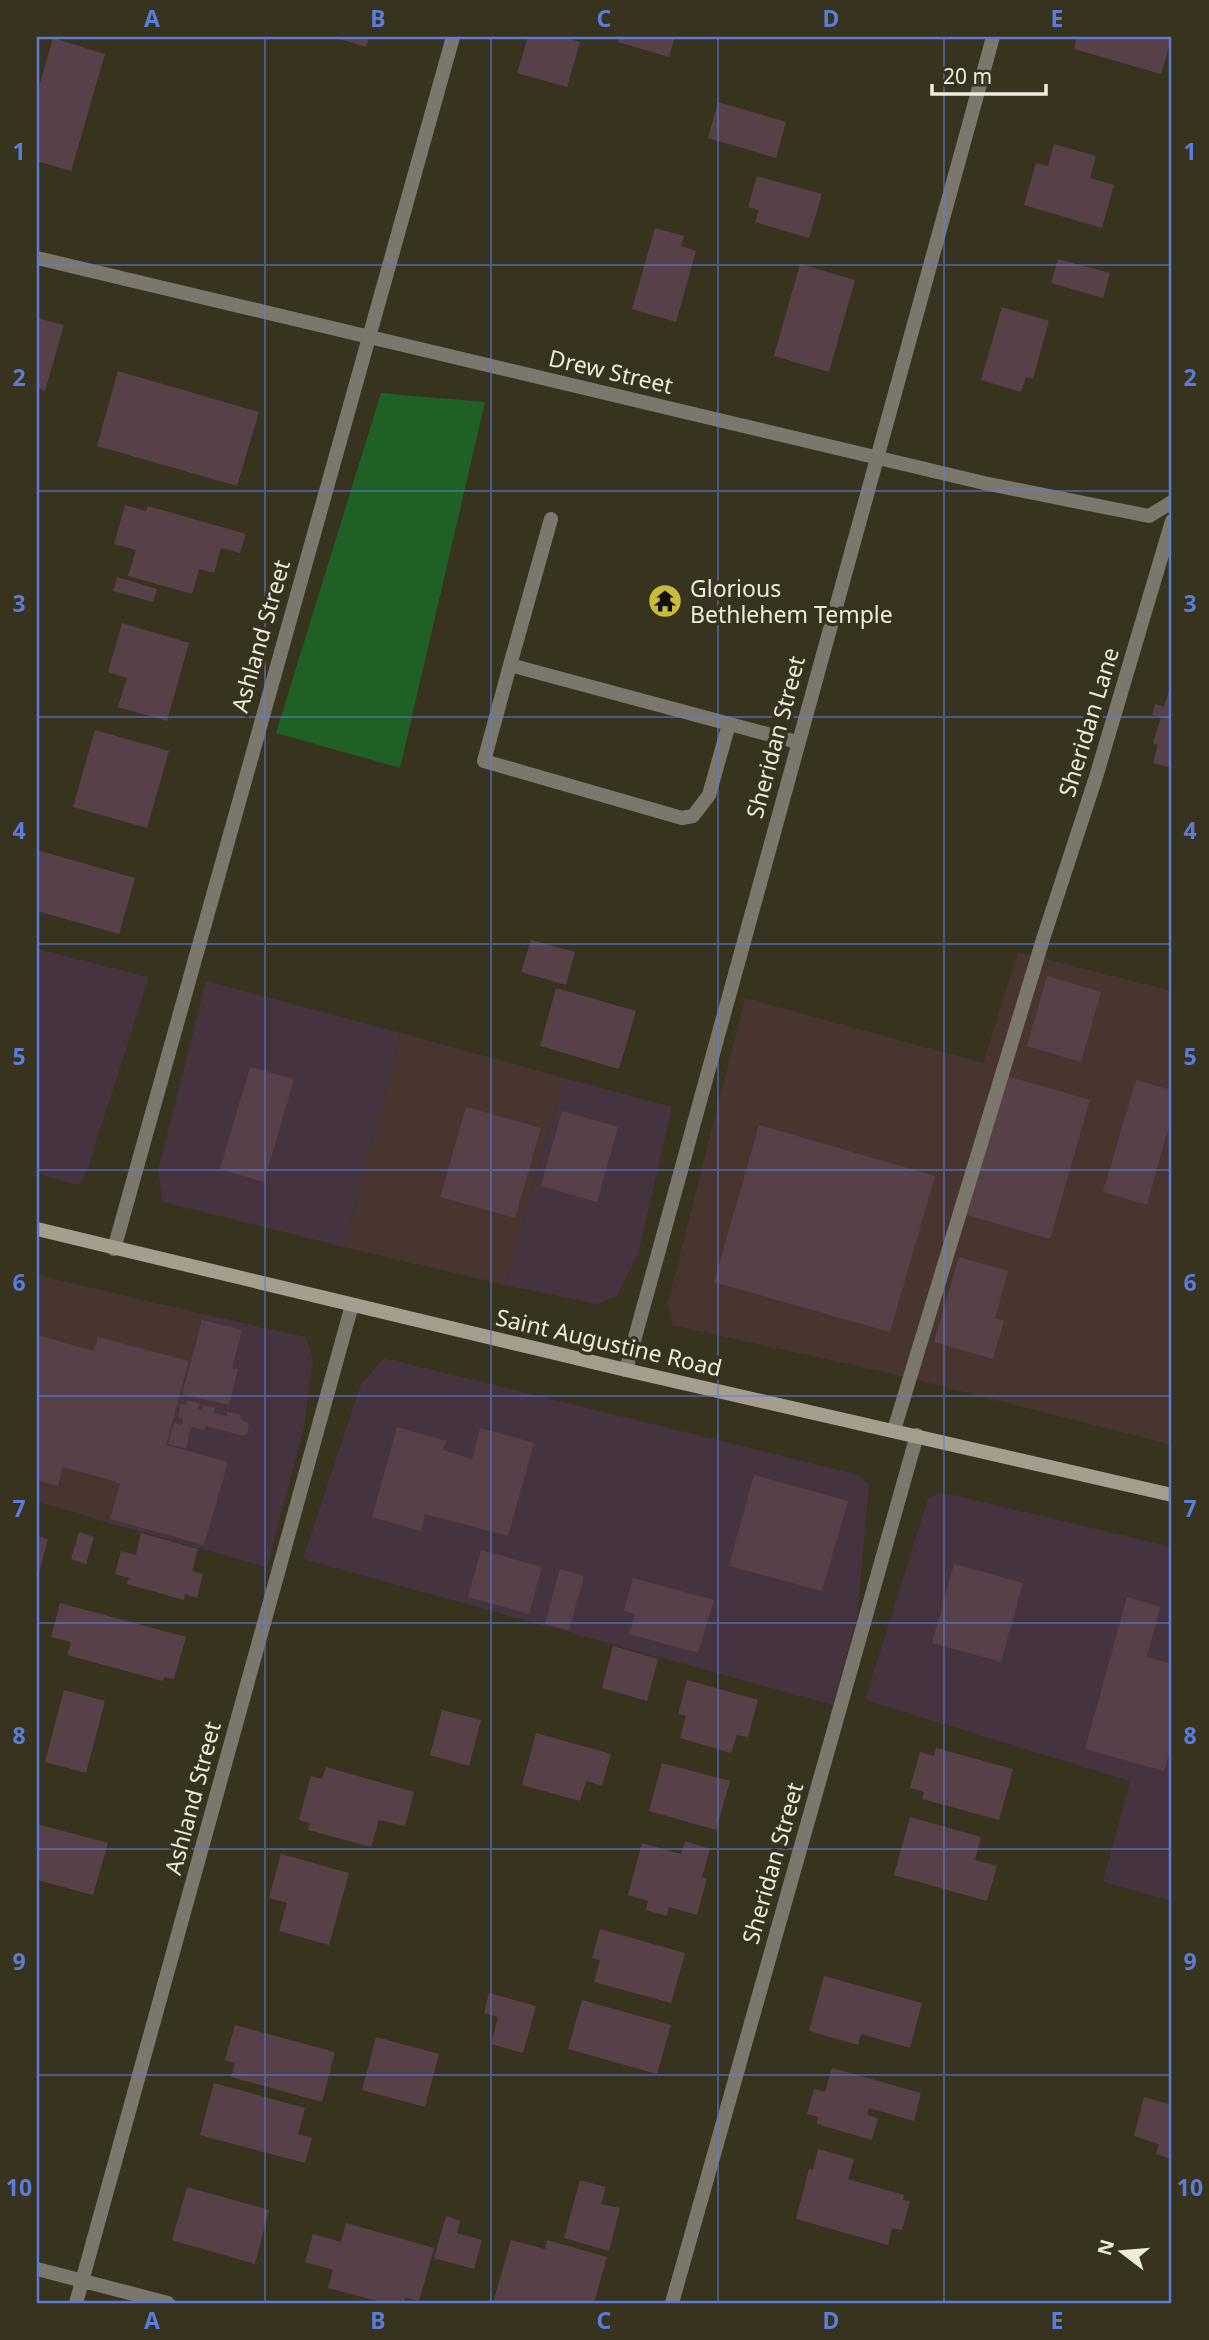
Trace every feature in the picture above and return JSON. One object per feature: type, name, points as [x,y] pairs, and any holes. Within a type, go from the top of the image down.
[{"type":"main road","name":"Saint Augustine Road","points":[[37,1229],[626,1370],[1172,1496]]},
{"type":"street","name":"Ashland Street","points":[[114,1249],[453,37]]},
{"type":"street","name":"Sheridan Street","points":[[626,1370],[993,37]]},
{"type":"street","name":"Drew Street","points":[[37,258],[984,483],[1149,516],[1172,502]]},
{"type":"street","points":[[551,519],[484,761],[682,818],[693,816],[709,795],[729,723]]},
{"type":"street","name":"Sheridan Lane","points":[[894,1430],[1044,936],[1096,777],[1172,520]]},
{"type":"street","points":[[510,666],[797,741]]},
{"type":"street","name":"Ashland Street","points":[[76,2303],[352,1305]]},
{"type":"street","name":"Sheridan Street","points":[[672,2303],[917,1436]]},
{"type":"street","points":[[37,2269],[168,2303]]},
{"type":"shaded area","points":[[37,949],[149,977],[87,1171],[79,1185],[37,1174]]},
{"type":"shaded area","points":[[1018,952],[1172,991],[1172,1445],[893,1374],[672,1325],[668,1302],[745,998],[983,1063]]},
{"type":"shaded area","points":[[206,981],[401,1033],[344,1247],[163,1202],[158,1171]]},
{"type":"shaded area","points":[[401,1033],[564,1078],[505,1285],[344,1247]]},
{"type":"shaded area","points":[[564,1078],[672,1107],[638,1255],[617,1296],[597,1304],[505,1285]]},
{"type":"shaded area","points":[[37,1275],[203,1314],[165,1449],[131,1437],[109,1523],[37,1501]]},
{"type":"shaded area","points":[[203,1314],[306,1337],[313,1361],[304,1427],[267,1567],[109,1523],[131,1437],[165,1448]]},
{"type":"shaded area","points":[[384,1358],[859,1475],[869,1485],[857,1618],[833,1705],[303,1559],[360,1386]]},
{"type":"shaded area","points":[[940,1492],[1172,1547],[1172,1901],[1103,1882],[1130,1781],[865,1700],[928,1499]]},
{"type":"green space","points":[[381,393],[485,402],[400,768],[276,733]]},
{"type":"building","points":[[333,37],[369,37],[366,47]]},
{"type":"building","points":[[528,37],[562,37],[580,42],[567,87],[517,73]]},
{"type":"building","points":[[620,37],[675,37],[669,57],[618,42]]},
{"type":"building","points":[[1077,37],[1172,37],[1161,74],[1074,49]]},
{"type":"building","points":[[53,38],[105,54],[71,171],[37,161],[37,94]]},
{"type":"building","points":[[718,102],[786,122],[776,158],[708,138]]},
{"type":"building","points":[[1054,144],[1096,156],[1090,178],[1114,185],[1102,228],[1024,205],[1036,163],[1048,166]]},
{"type":"building","points":[[757,176],[822,194],[809,238],[755,222],[759,210],[748,207]]},
{"type":"building","points":[[655,228],[684,236],[681,246],[696,251],[676,322],[632,309]]},
{"type":"building","points":[[1058,259],[1110,273],[1103,298],[1051,283]]},
{"type":"building","points":[[800,264],[855,280],[829,372],[774,356]]},
{"type":"building","points":[[1002,307],[1049,321],[1033,379],[1026,377],[1021,392],[981,380]]},
{"type":"building","points":[[37,318],[64,325],[45,391],[37,388]]},
{"type":"building","points":[[118,371],[259,412],[237,486],[97,446]]},
{"type":"building","points":[[125,505],[146,511],[148,506],[246,534],[240,553],[221,548],[214,573],[199,569],[192,594],[128,576],[136,550],[114,544]]},
{"type":"building","points":[[117,577],[157,589],[153,602],[113,591]]},
{"type":"building","points":[[122,623],[189,643],[167,721],[118,707],[127,678],[108,672]]},
{"type":"building","points":[[1172,681],[1172,768],[1153,763],[1158,745],[1153,743],[1161,717],[1152,715],[1155,704],[1164,707]]},
{"type":"building","points":[[95,730],[169,751],[147,828],[73,807]]},
{"type":"building","points":[[37,850],[135,878],[119,934],[37,911]]},
{"type":"building","points":[[531,940],[575,952],[566,985],[521,972]]},
{"type":"building","points":[[1047,976],[1101,992],[1081,1062],[1027,1046]]},
{"type":"building","points":[[556,988],[636,1011],[619,1069],[540,1046]]},
{"type":"building","points":[[250,1067],[294,1079],[264,1182],[220,1169]]},
{"type":"building","points":[[1007,1076],[1090,1100],[1050,1239],[967,1215]]},
{"type":"building","points":[[1136,1080],[1172,1090],[1172,1115],[1147,1205],[1103,1192]]},
{"type":"building","points":[[466,1107],[541,1128],[515,1218],[440,1197]]},
{"type":"building","points":[[562,1111],[618,1127],[597,1202],[541,1186]]},
{"type":"building","points":[[759,1125],[935,1176],[890,1332],[714,1282]]},
{"type":"building","points":[[959,1257],[1008,1271],[995,1318],[1004,1321],[993,1359],[934,1342]]},
{"type":"building","points":[[202,1320],[242,1330],[232,1368],[238,1369],[229,1405],[182,1394]]},
{"type":"building","points":[[37,1335],[94,1351],[98,1337],[189,1361],[166,1445],[228,1462],[204,1545],[110,1519],[120,1483],[63,1467],[58,1486],[37,1480]]},
{"type":"building","points":[[187,1400],[200,1403],[198,1409],[202,1410],[202,1405],[215,1408],[214,1413],[241,1415],[240,1419],[249,1424],[247,1434],[244,1436],[205,1426],[204,1430],[191,1427],[186,1448],[168,1444],[174,1423],[182,1425],[183,1419],[178,1418],[181,1404],[186,1405]]},
{"type":"building","points":[[397,1427],[446,1441],[443,1450],[472,1459],[480,1428],[534,1443],[508,1536],[425,1514],[421,1531],[372,1517]]},
{"type":"building","points":[[754,1475],[848,1501],[822,1591],[729,1566]]},
{"type":"building","points":[[79,1532],[94,1537],[86,1564],[71,1559]]},
{"type":"building","points":[[141,1533],[198,1549],[192,1571],[203,1574],[197,1598],[185,1594],[184,1600],[127,1584],[129,1578],[115,1574],[121,1551],[136,1555]]},
{"type":"building","points":[[37,1536],[48,1539],[38,1576],[37,1576]]},
{"type":"building","points":[[481,1550],[542,1567],[529,1614],[468,1597]]},
{"type":"building","points":[[954,1564],[1023,1583],[1001,1662],[932,1643]]},
{"type":"building","points":[[560,1569],[584,1576],[569,1630],[545,1624]]},
{"type":"building","points":[[633,1578],[714,1600],[698,1653],[629,1634],[635,1614],[624,1611]]},
{"type":"building","points":[[1127,1597],[1160,1607],[1147,1657],[1172,1664],[1172,1741],[1164,1771],[1085,1749]]},
{"type":"building","points":[[60,1603],[186,1637],[174,1679],[164,1677],[163,1681],[67,1655],[71,1642],[51,1637]]},
{"type":"building","points":[[613,1646],[658,1659],[647,1701],[602,1688]]},
{"type":"building","points":[[687,1680],[758,1700],[748,1737],[737,1735],[731,1753],[680,1738],[686,1716],[678,1714]]},
{"type":"building","points":[[64,1690],[105,1701],[86,1773],[45,1762]]},
{"type":"building","points":[[442,1710],[481,1720],[469,1766],[430,1755]]},
{"type":"building","points":[[536,1733],[611,1754],[602,1786],[586,1781],[580,1801],[522,1785]]},
{"type":"building","points":[[936,1748],[1013,1769],[999,1820],[922,1799],[924,1792],[910,1788],[920,1752],[934,1756]]},
{"type":"building","points":[[662,1763],[730,1781],[716,1830],[649,1811]]},
{"type":"building","points":[[326,1767],[414,1792],[405,1826],[379,1820],[371,1847],[308,1830],[310,1823],[299,1820],[311,1776],[322,1779]]},
{"type":"building","points":[[910,1817],[981,1837],[975,1860],[997,1866],[987,1901],[894,1875]]},
{"type":"building","points":[[37,1824],[108,1843],[93,1895],[37,1880]]},
{"type":"building","points":[[685,1841],[710,1849],[702,1877],[707,1879],[697,1915],[669,1907],[667,1916],[646,1910],[648,1901],[628,1895],[642,1843],[681,1854]]},
{"type":"building","points":[[281,1854],[349,1873],[329,1945],[279,1931],[287,1903],[269,1898]]},
{"type":"building","points":[[600,1929],[685,1953],[671,2003],[594,1982],[600,1960],[592,1958]]},
{"type":"building","points":[[824,1976],[922,2003],[910,2048],[861,2034],[858,2045],[809,2031]]},
{"type":"building","points":[[489,1993],[536,2006],[523,2053],[491,2044],[498,2017],[484,2013]]},
{"type":"building","points":[[582,2000],[671,2025],[657,2074],[568,2049]]},
{"type":"building","points":[[235,2025],[335,2052],[322,2102],[231,2077],[235,2063],[225,2060]]},
{"type":"building","points":[[376,2037],[439,2054],[425,2107],[362,2090]]},
{"type":"building","points":[[832,2068],[921,2093],[914,2121],[869,2108],[867,2115],[878,2118],[872,2140],[817,2124],[818,2117],[807,2114],[814,2089],[825,2092]]},
{"type":"building","points":[[214,2083],[305,2108],[298,2134],[312,2138],[305,2163],[200,2135]]},
{"type":"building","points":[[1144,2097],[1172,2105],[1172,2159],[1156,2154],[1159,2144],[1134,2136]]},
{"type":"building","points":[[818,2149],[854,2159],[848,2179],[904,2195],[903,2200],[910,2201],[902,2230],[892,2228],[888,2245],[796,2219],[809,2169],[813,2170]]},
{"type":"building","points":[[580,2180],[606,2187],[601,2204],[620,2208],[609,2251],[564,2238]]},
{"type":"building","points":[[187,2187],[269,2210],[255,2264],[172,2240]]},
{"type":"building","points":[[446,2216],[460,2221],[457,2233],[482,2240],[474,2269],[434,2258]]},
{"type":"building","points":[[346,2223],[434,2248],[419,2301],[405,2298],[404,2303],[385,2303],[328,2288],[333,2270],[305,2262],[313,2234],[341,2242]]},
{"type":"building","points":[[511,2240],[545,2249],[547,2240],[607,2257],[594,2303],[493,2303]]},
{"type":"place","name":"Glorious Bethlehem Temple","points":[[665,601]]}]
